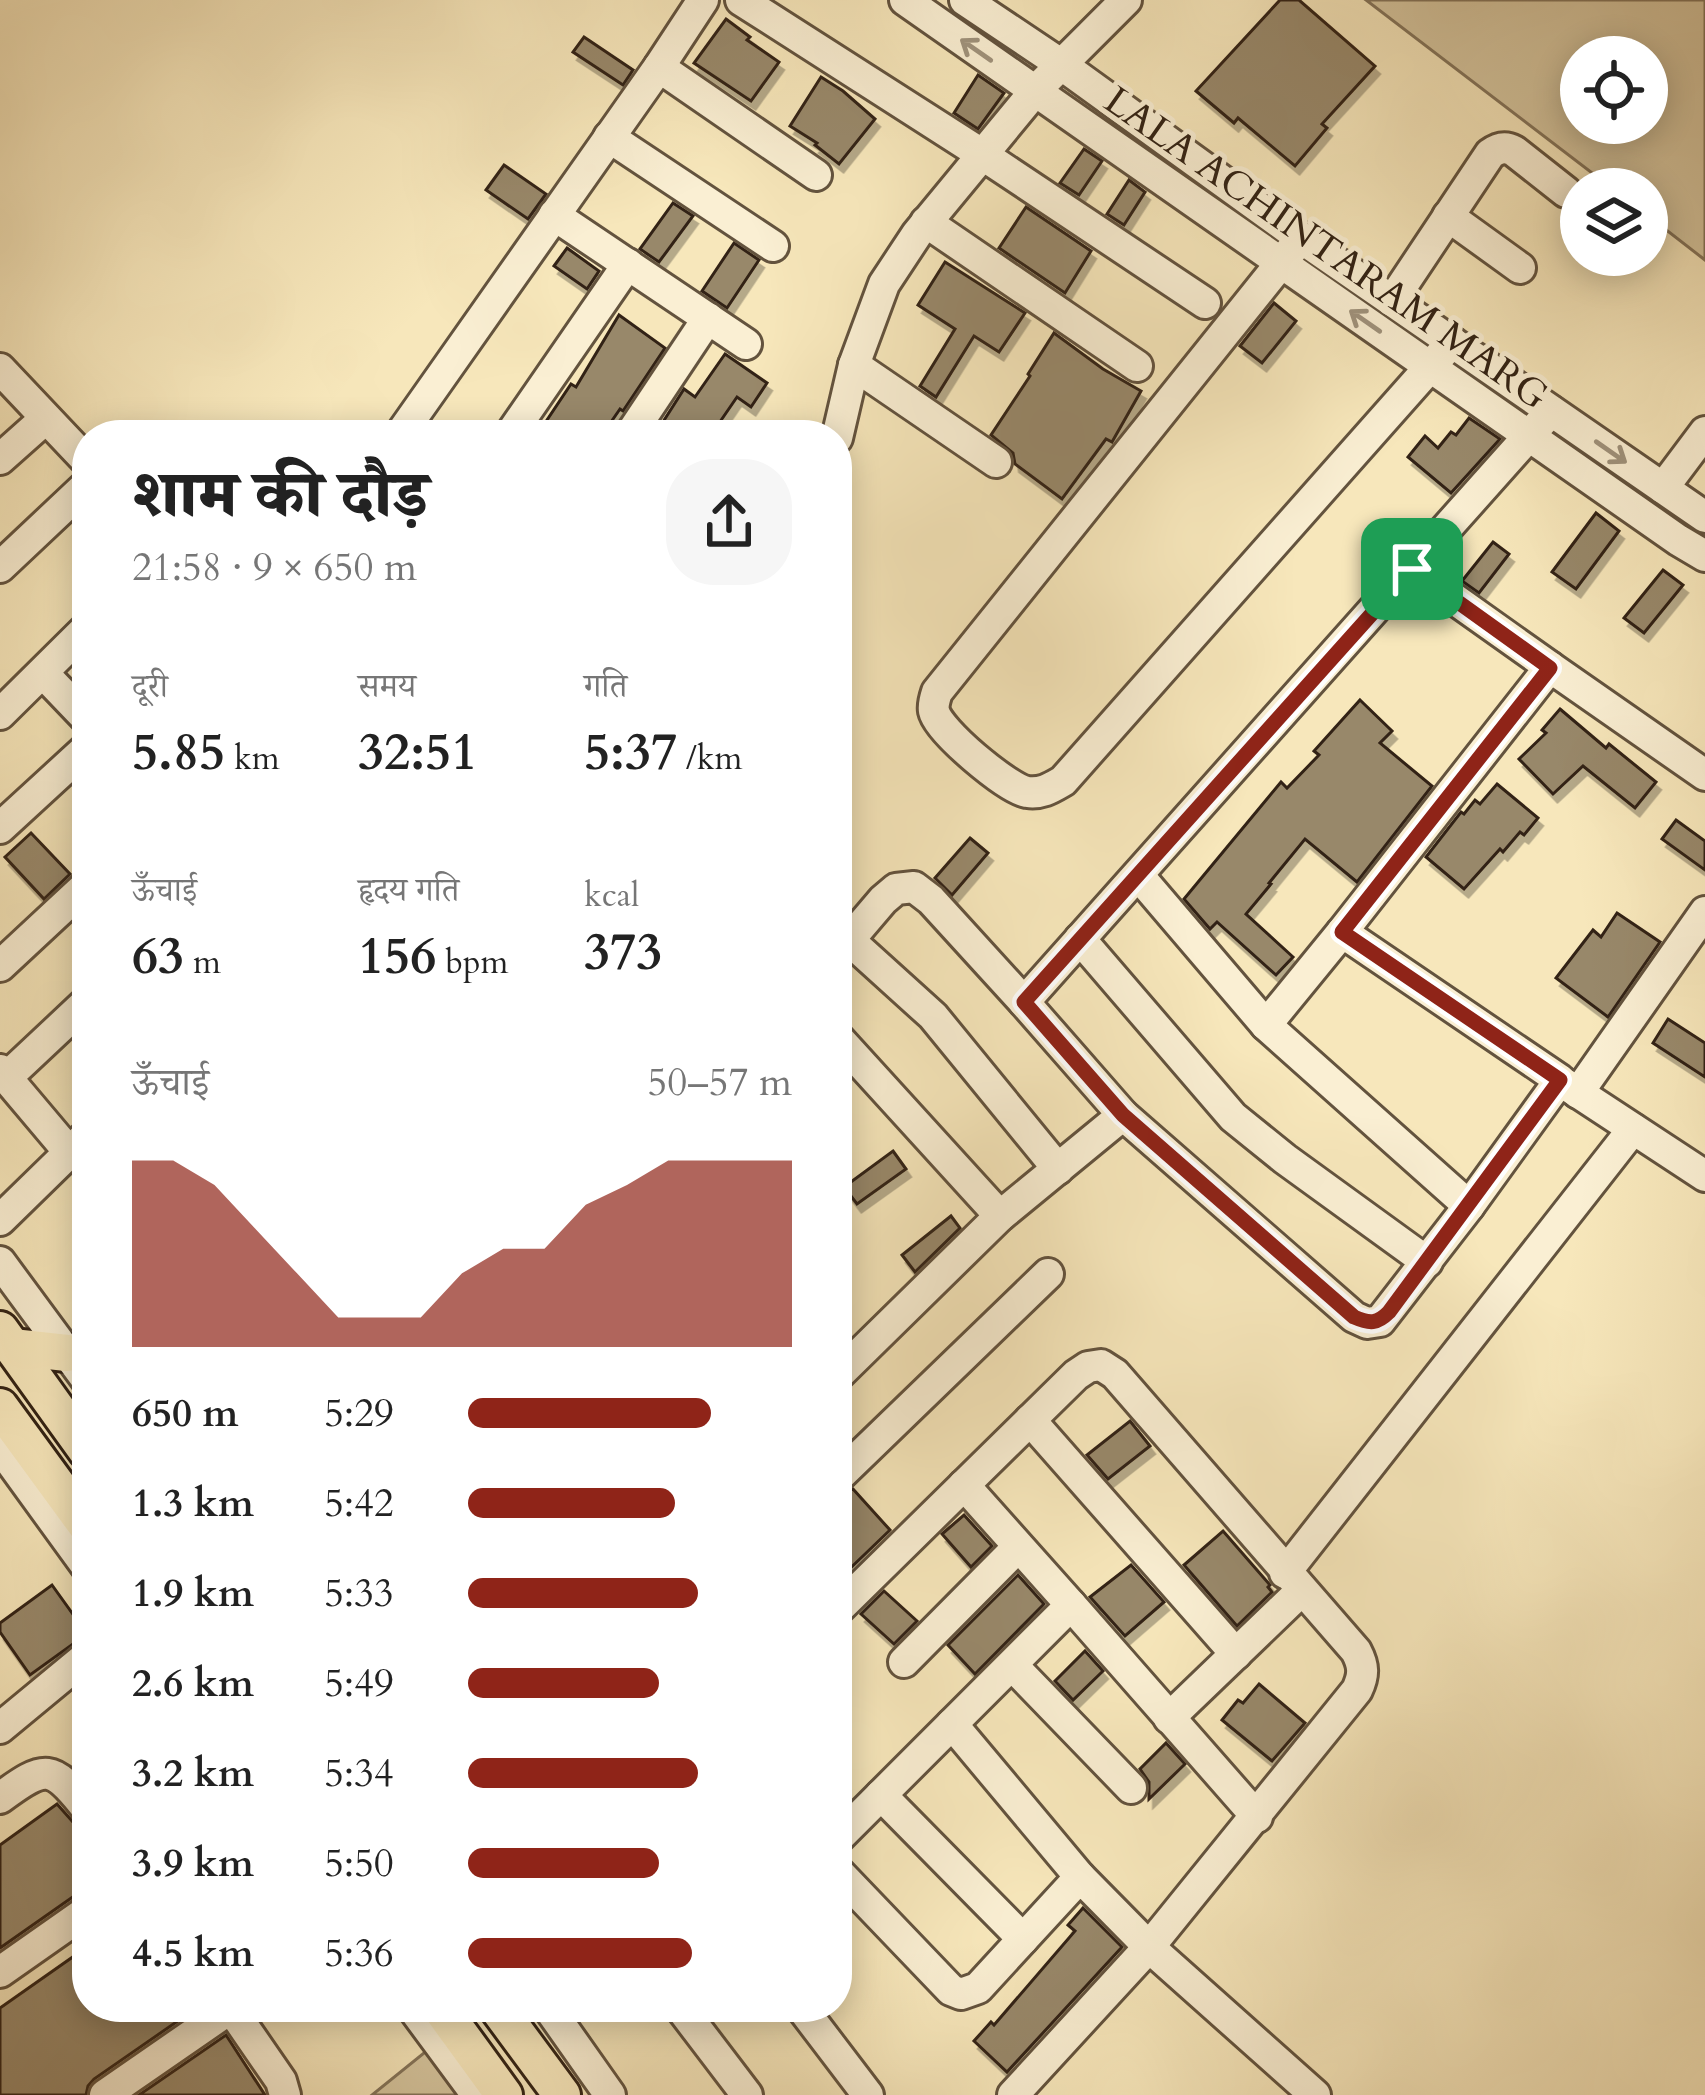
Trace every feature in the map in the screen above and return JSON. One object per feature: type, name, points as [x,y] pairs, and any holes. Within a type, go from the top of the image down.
[{"type":"main road","points":[[6,1338],[72,1364]]},
{"type":"main road","points":[[6,1338],[72,1429]]},
{"type":"main road","points":[[0,1407],[72,1505]]},
{"type":"main road","points":[[449,2022],[493,2092],[537,2061]]},
{"type":"main road","points":[[508,2022],[562,2095]]},
{"type":"street","points":[[410,420],[703,0]]},
{"type":"street","points":[[741,0],[1205,303]]},
{"type":"street","name":"LALA ACHINTARAM MARG","points":[[905,0],[1035,91],[1292,250],[1392,301],[1705,517]]},
{"type":"street","name":"LALA ACHINTARAM MARG","points":[[964,0],[1062,65],[1431,367],[1705,556]]},
{"type":"street","points":[[841,420],[854,365],[884,284],[926,222],[1035,91],[1126,0]]},
{"type":"street","points":[[658,67],[816,175]]},
{"type":"street","points":[[609,137],[773,247]]},
{"type":"street","points":[[1392,301],[1496,149],[1514,151],[1560,187]]},
{"type":"street","points":[[554,215],[746,344]]},
{"type":"street","points":[[1448,216],[1520,268]]},
{"type":"street","points":[[926,222],[1136,366]]},
{"type":"street","points":[[1292,250],[937,692],[933,708],[941,726],[1008,784],[1045,791],[1063,781],[1452,342]]},
{"type":"street","points":[[520,420],[628,264]]},
{"type":"street","points":[[640,420],[708,318]]},
{"type":"street","points":[[854,365],[996,462]]},
{"type":"street","points":[[0,369],[72,445]]},
{"type":"street","points":[[1024,1002],[1551,411]]},
{"type":"street","points":[[0,459],[45,419]]},
{"type":"street","points":[[1663,488],[1705,431]]},
{"type":"street","points":[[0,567],[72,499]]},
{"type":"street","points":[[1412,569],[1705,775]]},
{"type":"street","points":[[0,713],[72,643]]},
{"type":"street","points":[[1266,1025],[1550,668]]},
{"type":"street","points":[[43,673],[72,703]]},
{"type":"street","points":[[0,828],[72,762]]},
{"type":"street","points":[[1138,875],[1266,1025],[1469,1206]]},
{"type":"street","points":[[852,937],[896,889],[914,887],[931,900],[1123,1115],[1354,1317],[1367,1323],[1380,1321],[1705,912]]},
{"type":"street","points":[[0,966],[72,899]]},
{"type":"street","points":[[1342,932],[1705,1176]]},
{"type":"street","points":[[1080,939],[1233,1117],[1427,1262]]},
{"type":"street","points":[[852,954],[933,1016],[1058,1168]]},
{"type":"street","points":[[72,1015],[3,1074],[72,1138]]},
{"type":"street","points":[[852,1053],[1000,1216]]},
{"type":"street","points":[[852,1361],[1000,1216],[1123,1115]]},
{"type":"street","points":[[1169,1718],[1236,1654],[1293,1582],[1633,1129]]},
{"type":"street","points":[[0,1220],[72,1150]]},
{"type":"street","points":[[0,1262],[72,1359]]},
{"type":"street","points":[[852,1463],[1048,1274]]},
{"type":"street","points":[[852,1595],[1076,1375],[1101,1365],[1115,1374],[1363,1664],[1357,1690],[1257,1817],[1149,1947],[1013,2095]]},
{"type":"street","points":[[1030,1420],[1236,1654]]},
{"type":"street","points":[[0,1447],[72,1546]]},
{"type":"street","points":[[964,1485],[1257,1817]]},
{"type":"street","points":[[904,1662],[1018,1547]]},
{"type":"street","points":[[852,1824],[1071,1605]]},
{"type":"street","points":[[1012,1665],[1131,1788]]},
{"type":"street","points":[[0,1728],[72,1669]]},
{"type":"street","points":[[952,1724],[1080,1876],[1149,1947],[1315,2095]]},
{"type":"street","points":[[0,1798],[40,1773],[53,1774],[72,1790]]},
{"type":"street","points":[[881,1795],[1023,1939]]},
{"type":"street","points":[[852,1887],[951,1990],[961,1994],[978,1988],[1080,1876]]},
{"type":"street","points":[[0,1972],[72,1922]]},
{"type":"street","points":[[105,2095],[211,2022]]},
{"type":"street","points":[[241,2022],[281,2081],[285,2095]]},
{"type":"street","points":[[426,2022],[493,2092]]},
{"type":"street","points":[[559,2022],[610,2095]]},
{"type":"street","points":[[691,2022],[747,2095]]},
{"type":"street","points":[[812,2022],[868,2095]]},
{"type":"shaded area","points":[[1366,0],[1705,0],[1705,260],[1668,231],[1668,168],[1586,168]]},
{"type":"shaded area","points":[[450,2032],[494,2095],[372,2095]]},
{"type":"building","points":[[1280,0],[1299,0],[1375,66],[1322,124],[1327,128],[1295,166],[1238,118],[1234,123],[1196,91]]},
{"type":"building","points":[[726,19],[779,62],[751,101],[694,63]]},
{"type":"building","points":[[584,37],[633,70],[623,85],[573,52]]},
{"type":"building","points":[[978,75],[1004,93],[978,129],[954,113]]},
{"type":"building","points":[[821,77],[875,119],[839,164],[790,126]]},
{"type":"building","points":[[1084,149],[1102,161],[1079,195],[1060,183]]},
{"type":"building","points":[[504,165],[546,194],[528,219],[486,190]]},
{"type":"building","points":[[1129,180],[1145,192],[1124,225],[1107,214]]},
{"type":"building","points":[[673,203],[693,216],[659,262],[640,249]]},
{"type":"building","points":[[1026,207],[1091,251],[1065,293],[999,248]]},
{"type":"building","points":[[734,243],[759,260],[727,308],[702,291]]},
{"type":"building","points":[[567,248],[599,271],[587,289],[554,266]]},
{"type":"building","points":[[945,262],[1025,313],[999,352],[974,336],[936,397],[920,386],[955,329],[918,305]]},
{"type":"building","points":[[1274,303],[1296,321],[1262,363],[1240,346]]},
{"type":"building","points":[[619,315],[665,348],[612,420],[547,420],[571,384],[576,387]]},
{"type":"building","points":[[1054,333],[1141,391],[1112,442],[1106,439],[1062,499],[1015,464],[1013,453],[991,435]]},
{"type":"building","points":[[725,354],[767,383],[751,407],[737,397],[721,420],[664,420],[684,389],[695,397]]},
{"type":"building","points":[[1469,418],[1500,439],[1451,493],[1408,457],[1425,436],[1438,448]]},
{"type":"building","points":[[1596,513],[1619,531],[1576,589],[1552,572]]},
{"type":"building","points":[[1493,542],[1509,554],[1479,593],[1462,581]]},
{"type":"building","points":[[1663,570],[1683,585],[1644,633],[1624,618]]},
{"type":"building","points":[[1360,700],[1392,731],[1380,743],[1432,786],[1357,882],[1305,839],[1246,914],[1293,957],[1276,975],[1217,922],[1210,929],[1184,899],[1281,782],[1287,788],[1319,755],[1314,751]]},
{"type":"building","points":[[1560,709],[1656,782],[1635,808],[1583,766],[1553,794],[1519,759],[1546,733],[1542,730]]},
{"type":"building","points":[[1497,784],[1538,818],[1524,835],[1520,832],[1503,852],[1500,849],[1464,889],[1426,857],[1461,812],[1475,800],[1480,804]]},
{"type":"building","points":[[1676,820],[1705,841],[1705,870],[1662,839]]},
{"type":"building","points":[[31,833],[70,874],[44,899],[5,857]]},
{"type":"building","points":[[970,838],[988,853],[952,895],[935,878]]},
{"type":"building","points":[[1617,913],[1660,942],[1608,1017],[1556,978],[1593,930],[1601,937]]},
{"type":"building","points":[[1668,1019],[1705,1043],[1705,1077],[1653,1043]]},
{"type":"building","points":[[893,1151],[906,1169],[857,1204],[852,1181]]},
{"type":"building","points":[[951,1216],[960,1228],[915,1272],[902,1255]]},
{"type":"building","points":[[1130,1421],[1150,1446],[1108,1479],[1087,1455]]},
{"type":"building","points":[[852,1490],[890,1530],[852,1567]]},
{"type":"building","points":[[964,1515],[992,1546],[971,1567],[942,1534]]},
{"type":"building","points":[[1223,1531],[1272,1592],[1237,1626],[1184,1565]]},
{"type":"building","points":[[1131,1565],[1164,1602],[1125,1636],[1090,1597]]},
{"type":"building","points":[[1018,1575],[1044,1604],[975,1674],[948,1645]]},
{"type":"building","points":[[52,1585],[72,1613],[72,1645],[30,1675],[0,1632],[0,1623]]},
{"type":"building","points":[[884,1591],[917,1621],[894,1644],[861,1614]]},
{"type":"building","points":[[1085,1651],[1103,1671],[1073,1700],[1055,1681]]},
{"type":"building","points":[[1259,1684],[1305,1723],[1272,1761],[1222,1720]]},
{"type":"building","points":[[1166,1743],[1185,1764],[1149,1799],[1149,1782],[1140,1769]]},
{"type":"building","points":[[57,1804],[72,1821],[72,1898],[0,1948],[0,1845]]},
{"type":"building","points":[[1083,1908],[1122,1947],[1007,2072],[974,2041],[991,2022],[994,2025],[1075,1931],[1068,1925]]},
{"type":"building","points":[[72,1958],[72,2022],[176,2022],[94,2079],[86,2095],[0,2095],[0,2008]]},
{"type":"building","points":[[226,2035],[265,2095],[139,2095]]},
{"type":"route","points":[[1412,569],[1550,668],[1342,932],[1560,1080],[1389,1312],[1380,1321],[1367,1323],[1354,1317],[1123,1115],[1024,1002],[1412,569]]}]
